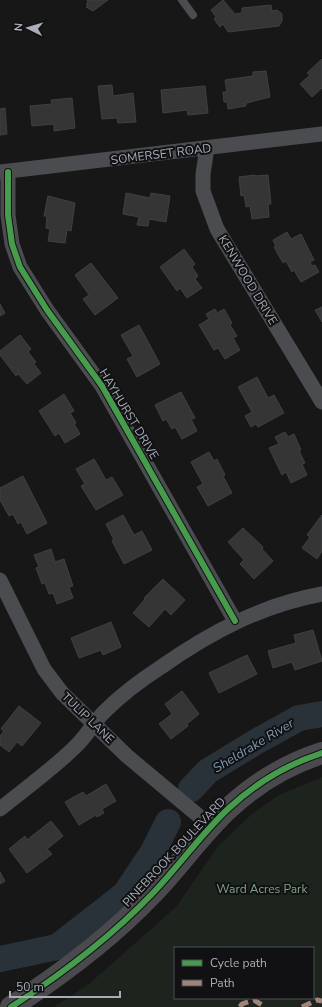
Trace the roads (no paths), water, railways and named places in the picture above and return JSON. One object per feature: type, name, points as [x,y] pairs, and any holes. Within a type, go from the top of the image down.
[{"type":"street","name":"SOMERSET ROAD","points":[[4,172],[322,134]]},
{"type":"street","name":"KENWOOD DRIVE","points":[[207,148],[203,174],[203,191],[217,229],[322,402]]},
{"type":"street","name":"HAYHURST DRIVE","points":[[4,172],[12,244],[20,267],[47,310],[102,386],[235,621]]},
{"type":"street","name":"TULIP LANE","points":[[0,580],[44,669],[62,693],[127,756],[212,827]]},
{"type":"street","points":[[0,809],[77,745],[104,712],[137,683],[194,643],[235,621],[295,599],[322,594]]},
{"type":"street","name":"PINEBROOK BOULEVARD","points":[[11,1007],[65,971],[122,923],[152,894],[229,808],[250,791],[291,764],[322,753]]},
{"type":"lane","points":[[182,0],[193,15]]},
{"type":"waterway","name":"Sheldrake River","points":[[191,789],[208,771],[259,740],[299,718],[322,714]]},
{"type":"waterway","name":"Sheldrake River","points":[[0,959],[57,947],[125,894],[153,852],[168,822]]},
{"type":"park label","name":"Ward Acres Park","points":[[262,889]]}]
